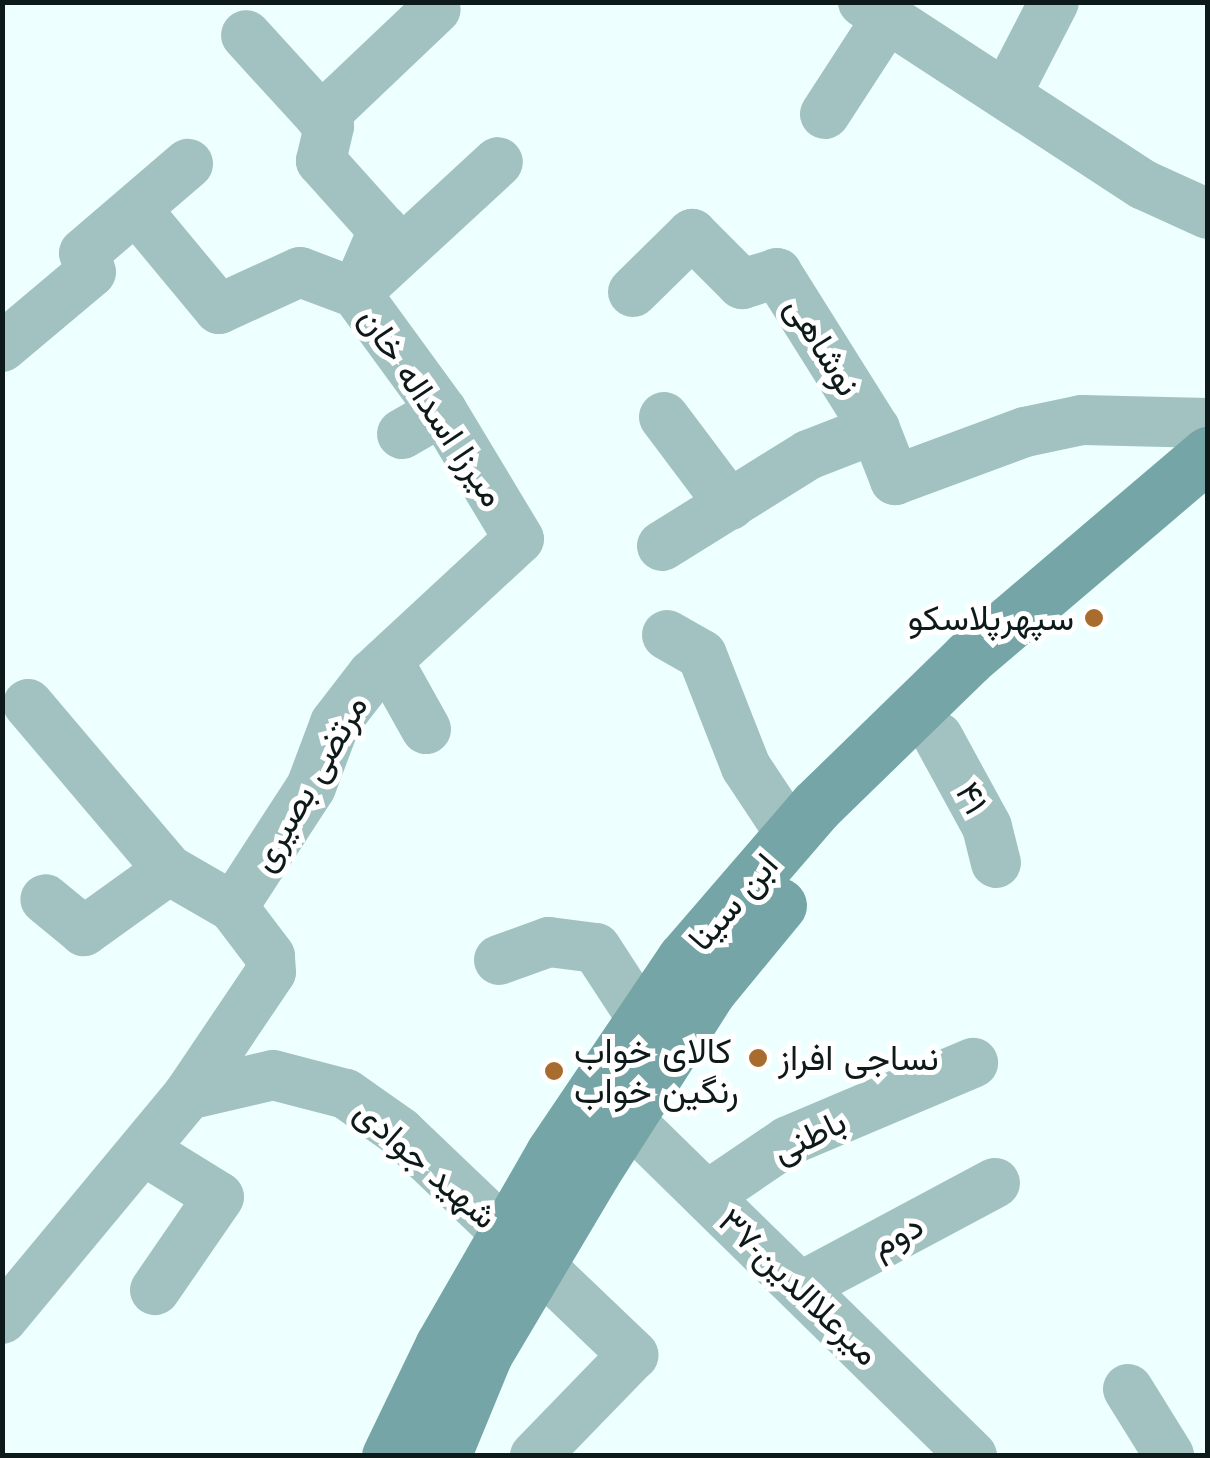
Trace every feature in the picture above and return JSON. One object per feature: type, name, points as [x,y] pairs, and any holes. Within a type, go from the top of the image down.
[{"type":"main road","name":"ابن سینا","points":[[443,1456],[523,1251],[552,1153],[684,959],[791,834],[968,658],[1208,454]]},
{"type":"main road","name":"ابن سینا","points":[[389,1456],[442,1346],[523,1251],[627,1118],[721,976],[825,849],[938,737],[1208,501]]},
{"type":"street","points":[[1007,93],[1054,2]]},
{"type":"street","points":[[246,35],[321,118],[436,9]]},
{"type":"street","points":[[825,114],[876,10],[1144,184],[1208,214]]},
{"type":"street","name":"میرزا اسداله خان","points":[[321,118],[328,126],[322,161],[383,230],[356,293],[422,422],[519,539]]},
{"type":"street","points":[[136,209],[219,309],[300,272],[356,293],[498,162]]},
{"type":"street","points":[[2,347],[90,272],[84,254],[188,164]]},
{"type":"street","name":"نوشاهی","points":[[633,292],[692,234],[742,284],[777,272],[875,429]]},
{"type":"street","points":[[664,417],[730,504]]},
{"type":"street","points":[[662,546],[808,455],[875,429],[895,480],[1025,432],[1082,420],[1208,423]]},
{"type":"street","name":"مرتضی بصیری","points":[[233,908],[311,788],[335,723],[388,660],[519,539]]},
{"type":"street","points":[[668,635],[702,655],[746,767],[791,834]]},
{"type":"street","points":[[388,660],[426,729]]},
{"type":"street","points":[[2,1319],[188,1094],[271,972],[270,956],[233,908],[169,870],[28,704]]},
{"type":"street","name":"۴۱","points":[[938,737],[987,828],[996,863]]},
{"type":"street","points":[[45,899],[84,931],[169,870]]},
{"type":"street","points":[[499,960],[549,942],[596,948],[643,1020]]},
{"type":"street","name":"باطنی","points":[[706,1196],[788,1141],[973,1063]]},
{"type":"street","name":"شهید جوادی","points":[[188,1094],[274,1075],[346,1094],[400,1132],[633,1355],[535,1456]]},
{"type":"street","name":"۳۷-میرعلاالدین","points":[[627,1118],[972,1456]]},
{"type":"street","points":[[144,1150],[219,1198],[155,1290]]},
{"type":"street","name":"دوم","points":[[800,1287],[995,1183]]},
{"type":"street","points":[[1128,1389],[1168,1455],[1208,1442]]},
{"type":"place","name":"سپهرپلاسکو","points":[[1094,618]]},
{"type":"place","name":"نساجی افراز","points":[[758,1058]]},
{"type":"place","name":"کالای خواب رنگین خواب","points":[[554,1071]]}]
